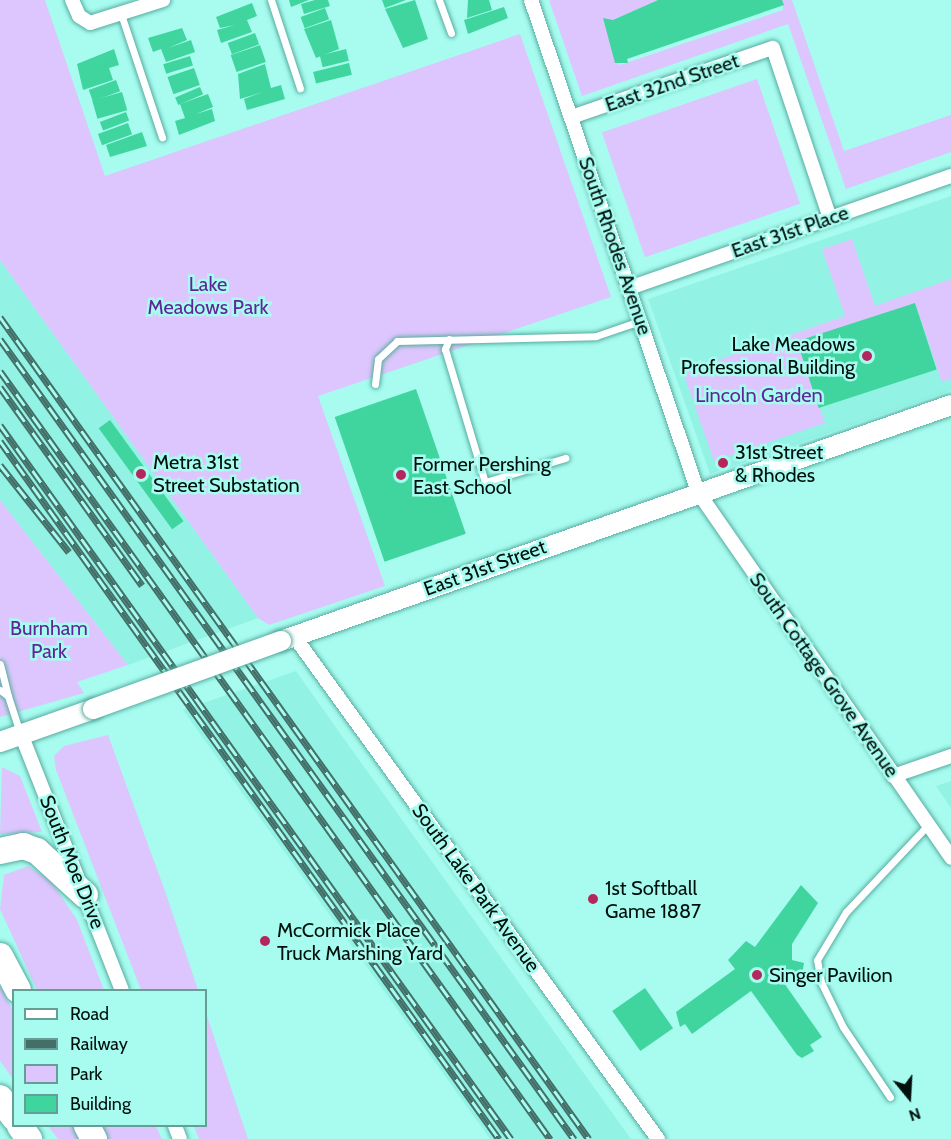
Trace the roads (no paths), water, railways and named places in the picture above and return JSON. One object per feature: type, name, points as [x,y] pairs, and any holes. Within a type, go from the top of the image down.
[{"type":"highway","points":[[0,850],[23,846],[37,851],[85,895]]},
{"type":"highway","points":[[0,956],[17,989]]},
{"type":"highway","points":[[0,1098],[12,1114]]},
{"type":"main road","name":"East 31st Street","points":[[0,742],[698,492],[951,405]]},
{"type":"street","points":[[72,0],[84,20],[121,14],[163,0]]},
{"type":"street","name":"South Rhodes Avenue","points":[[531,0],[698,492]]},
{"type":"street","name":"East 32nd Street","points":[[571,117],[773,48],[830,218]]},
{"type":"street","name":"East 31st Place","points":[[629,288],[951,176]]},
{"type":"street","name":"South Cottage Grove Avenue","points":[[698,492],[951,858]]},
{"type":"street","name":"South Lake Park Avenue","points":[[287,639],[658,1139]]},
{"type":"street","name":"South Moe Drive","points":[[21,734],[123,989]]},
{"type":"street","points":[[893,776],[951,756]]},
{"type":"lane","points":[[271,0],[300,88]]},
{"type":"lane","points":[[439,0],[451,33]]},
{"type":"lane","points":[[121,14],[162,137]]},
{"type":"lane","points":[[375,384],[378,359],[397,341],[596,336],[640,321]]},
{"type":"lane","points":[[449,339],[445,349],[485,482],[566,458]]},
{"type":"lane","points":[[0,664],[21,734]]},
{"type":"lane","points":[[0,690],[8,696]]},
{"type":"lane","points":[[890,1097],[843,1028],[820,982],[817,960],[846,912],[928,825]]},
{"type":"railway","points":[[0,317],[589,1139]]},
{"type":"railway","points":[[0,339],[574,1139]]},
{"type":"railway","points":[[0,371],[550,1139]]},
{"type":"railway","points":[[0,387],[142,585]]},
{"type":"railway","points":[[0,425],[511,1139]]},
{"type":"railway","points":[[0,441],[499,1139]]},
{"type":"railway","points":[[0,465],[69,552]]},
{"type":"place","name":"Lake Meadows Professional Building","points":[[867,356]]},
{"type":"place","name":"31st Street & Rhodes","points":[[723,463]]},
{"type":"place","name":"Metra 31st Street Substation","points":[[141,474]]},
{"type":"place","name":"Former Pershing East School","points":[[401,475]]},
{"type":"place","name":"1st Softball Game 1887","points":[[593,899]]},
{"type":"place","name":"McCormick Place Truck Marshing Yard","points":[[265,941]]},
{"type":"place","name":"Singer Pavilion","points":[[757,975]]},
{"type":"park label","name":"Lake Meadows Park","points":[[208,296]]},
{"type":"park label","name":"Lincoln Garden","points":[[759,395]]},
{"type":"park label","name":"Burnham Park","points":[[49,640]]}]
